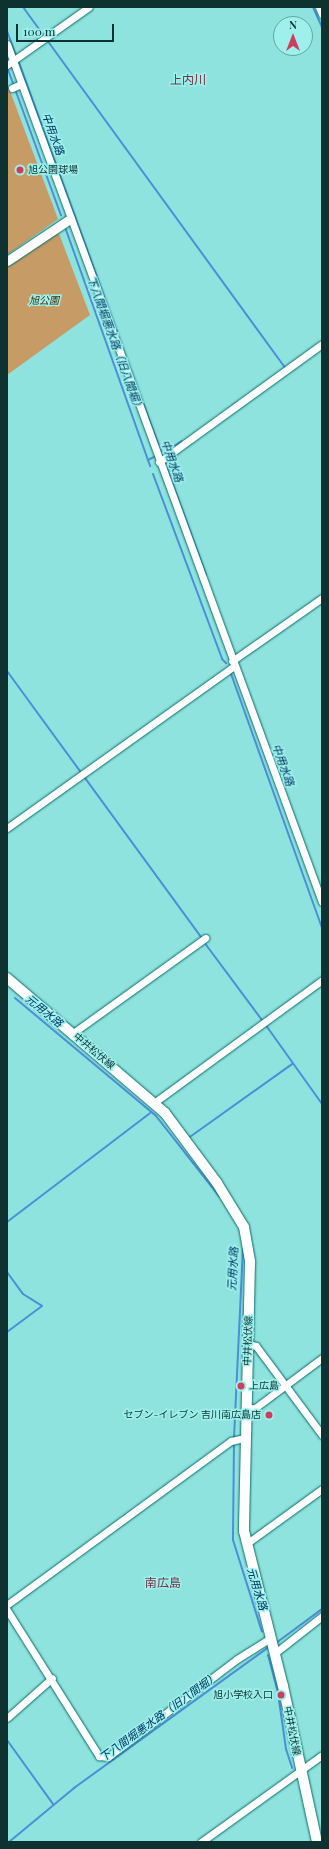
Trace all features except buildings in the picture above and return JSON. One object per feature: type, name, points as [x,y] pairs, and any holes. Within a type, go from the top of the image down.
[{"type":"main road","name":"中井松伏線","points":[[7,978],[155,1102],[217,1183],[244,1227],[250,1262],[243,1507],[246,1544],[275,1653],[317,1842]]},
{"type":"street","points":[[10,64],[89,7]]},
{"type":"street","points":[[7,44],[10,64],[21,84],[159,462],[235,662],[322,902]]},
{"type":"street","points":[[12,88],[21,84]]},
{"type":"street","points":[[7,261],[61,223],[70,219]]},
{"type":"street","points":[[159,462],[322,344]]},
{"type":"street","points":[[7,828],[322,598]]},
{"type":"street","points":[[73,1033],[205,938]]},
{"type":"street","points":[[155,1102],[322,980]]},
{"type":"street","points":[[248,1344],[256,1346],[322,1435]]},
{"type":"street","points":[[245,1409],[255,1408],[322,1358]]},
{"type":"street","points":[[244,1438],[231,1441],[8,1607],[99,1756],[108,1757],[236,1659],[271,1638]]},
{"type":"street","points":[[246,1544],[322,1489]]},
{"type":"street","points":[[275,1653],[322,1616]]},
{"type":"street","points":[[7,1718],[52,1678]]},
{"type":"street","points":[[201,1842],[322,1755]]},
{"type":"green space","name":"旭公園球場","points":[[7,83],[58,219],[7,255]]},
{"type":"green space","name":"旭公園","points":[[58,231],[90,315],[7,375],[7,265]]},
{"type":"waterway","points":[[23,7],[285,367]]},
{"type":"waterway","points":[[313,7],[322,27]]},
{"type":"waterway","name":"中用水路","points":[[7,31],[16,56]]},
{"type":"waterway","name":"中用水路","points":[[18,60],[117,332]]},
{"type":"waterway","name":"下八間堀悪水路（旧八間堀）","points":[[7,67],[61,215]]},
{"type":"waterway","name":"下八間堀悪水路（旧八間堀）","points":[[65,227],[150,466]]},
{"type":"waterway","name":"中用水路","points":[[142,400],[206,575]]},
{"type":"waterway","points":[[161,455],[182,441]]},
{"type":"waterway","points":[[148,460],[156,456]]},
{"type":"waterway","name":"下八間堀悪水路（旧八間堀）","points":[[153,474],[222,659],[226,663]]},
{"type":"waterway","points":[[7,671],[202,938]]},
{"type":"waterway","name":"下八間堀悪水路（旧八間堀）","points":[[230,671],[322,928]]},
{"type":"waterway","points":[[204,942],[262,1020]]},
{"type":"waterway","name":"元用水路","points":[[15,998],[156,1116],[219,1196]]},
{"type":"waterway","points":[[265,1024],[322,1104]]},
{"type":"waterway","points":[[187,1139],[292,1064]]},
{"type":"waterway","points":[[7,1222],[150,1113]]},
{"type":"waterway","name":"元用水路","points":[[234,1438],[243,1248]]},
{"type":"waterway","points":[[7,1272],[23,1294],[42,1306],[7,1332]]},
{"type":"waterway","name":"元用水路","points":[[234,1442],[233,1540],[262,1632]]},
{"type":"waterway","name":"下八間堀悪水路（旧八間堀）","points":[[276,1643],[322,1609]]},
{"type":"waterway","name":"下八間堀悪水路（旧八間堀）","points":[[9,1842],[74,1788],[270,1646]]},
{"type":"waterway","name":"元用水路","points":[[268,1655],[278,1693],[286,1749],[292,1768]]},
{"type":"waterway","points":[[7,1740],[53,1804]]},
{"type":"place","name":"旭公園球場","points":[[20,170]]},
{"type":"place","name":"上広島","points":[[241,1386]]},
{"type":"place","name":"セブン-イレブン 吉川南広島店","points":[[269,1415]]},
{"type":"place","name":"旭小学校入口","points":[[281,1695]]},
{"type":"district","name":"上内川","points":[[188,80]]},
{"type":"district","name":"南広島","points":[[163,1583]]}]
